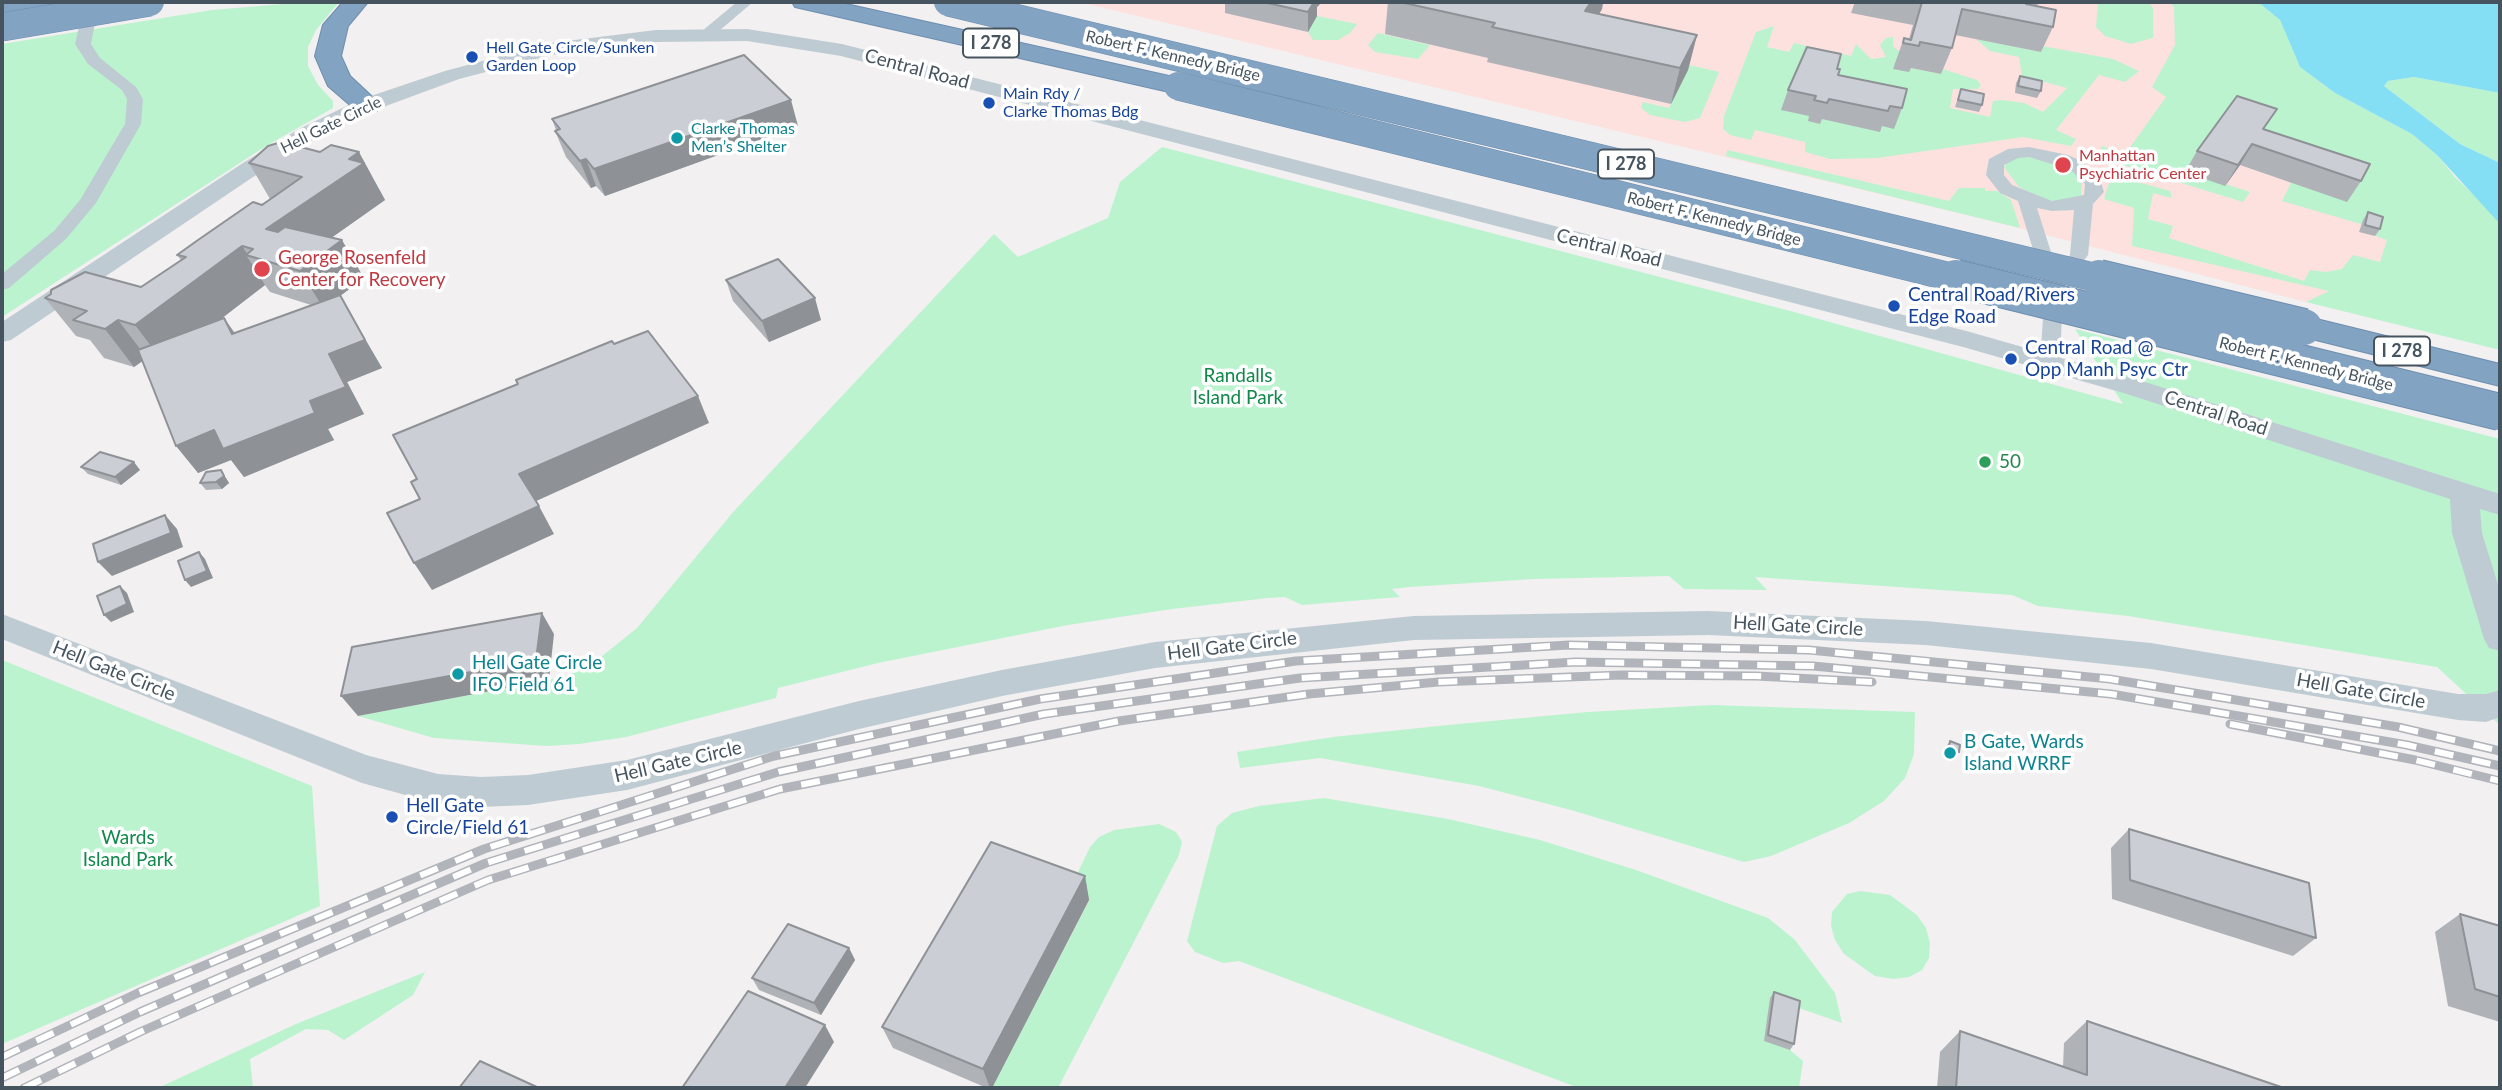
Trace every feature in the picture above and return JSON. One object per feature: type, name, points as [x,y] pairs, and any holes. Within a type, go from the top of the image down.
[{"type":"highway","points":[[2,9],[42,2]]},
{"type":"highway","points":[[2,27],[150,2]]},
{"type":"highway","points":[[356,2],[336,25],[328,55],[338,80],[367,105]]},
{"type":"highway","name":"Robert F. Kennedy Bridge","points":[[804,2],[1178,86],[2500,412]]},
{"type":"highway","name":"Robert F. Kennedy Bridge","points":[[948,2],[2500,375]]},
{"type":"highway","points":[[1029,2],[1929,214],[2028,241],[2304,327]]},
{"type":"street","points":[[2,284],[60,235],[87,203],[127,139],[133,124],[135,99],[128,87],[94,61],[83,44],[92,2]]},
{"type":"street","points":[[706,34],[746,2]]},
{"type":"street","name":"Hell Gate Circle","points":[[2,334],[260,162],[305,135],[367,105],[453,75],[550,49],[622,38],[706,34]]},
{"type":"street","name":"Central Road","points":[[706,34],[768,37],[842,50],[2050,363],[2500,505]]},
{"type":"street","points":[[2029,152],[2054,157],[2077,166],[2094,183],[2095,191],[2084,202],[2052,206],[2026,199],[2006,189],[1997,180],[1993,171],[1995,163],[2003,157],[2029,152]]},
{"type":"street","points":[[2026,199],[2054,288],[2050,363]]},
{"type":"street","points":[[2054,288],[2079,255],[2084,202]]},
{"type":"street","points":[[2463,494],[2467,533],[2500,639]]},
{"type":"street","name":"Hell Gate Circle","points":[[2,626],[362,769],[438,789],[481,792],[528,790],[627,775],[859,715],[1155,655],[1414,628],[1708,622],[1888,631],[2038,643],[2151,656],[2458,707],[2486,708],[2500,703]]},
{"type":"shaded area","name":"Manhattan Psychiatric Center","points":[[1079,2],[2174,2],[2425,254],[2306,302],[1984,219]]},
{"type":"green space","points":[[339,2],[316,30],[308,47],[308,66],[318,85],[333,101],[333,108],[266,146],[2,317],[2,44],[212,10]]},
{"type":"green space","points":[[2098,2],[2149,3],[2153,8],[2153,38],[2131,44],[2105,36],[2096,27]]},
{"type":"green space","points":[[2170,2],[2258,2],[2280,20],[2300,67],[2335,93],[2412,134],[2437,155],[2455,177],[2492,212],[2500,224],[2500,350],[2306,302],[2329,291],[2132,246],[2134,208],[2104,199],[2109,183],[2130,180],[2170,191],[2172,198],[2153,193],[2148,219],[2173,226],[2169,238],[2304,281],[2310,270],[2326,272],[2342,269],[2353,255],[2380,262],[2387,240],[2375,236],[2377,224],[2361,224],[2282,201],[2291,183],[2250,150],[2185,171],[2250,192],[2243,202],[2110,161],[2103,156],[2101,146],[2126,153],[2166,97],[2152,87],[2175,45],[2174,7]]},
{"type":"green space","points":[[1317,16],[1357,24],[1350,33],[1338,40],[1313,40],[1308,32]]},
{"type":"green space","points":[[1774,26],[1767,47],[1789,52],[1794,43],[1851,56],[1856,44],[1871,59],[1886,57],[1880,45],[1886,38],[1893,37],[1893,46],[1904,56],[1910,68],[1941,74],[1943,69],[1977,80],[1981,85],[1978,89],[1953,89],[1950,108],[1990,117],[1993,101],[2002,100],[2024,103],[2043,112],[2067,88],[2022,76],[2019,57],[1990,51],[1976,39],[2041,52],[2042,46],[2113,59],[2139,71],[2125,82],[2099,75],[2056,130],[2076,139],[2071,146],[2023,137],[1877,158],[1830,159],[1805,152],[1805,142],[1755,130],[1751,140],[1730,135],[1723,129],[1724,116],[1756,32]]},
{"type":"green space","points":[[1378,33],[1430,45],[1418,59],[1375,52],[1368,45]]},
{"type":"green space","points":[[1582,40],[1719,72],[1700,118],[1685,122],[1650,115],[1641,108],[1643,102],[1669,108],[1687,70]]},
{"type":"green space","points":[[2414,77],[2500,93],[2500,163],[2460,144],[2384,86],[2388,81]]},
{"type":"green space","name":"Randalls Island Park","points":[[1162,147],[1794,312],[2123,404],[2075,329],[2500,439],[2500,725],[2437,667],[2128,616],[2038,606],[2012,595],[1755,577],[1767,590],[1684,589],[1669,576],[1534,579],[1409,587],[1392,589],[1400,597],[1302,605],[1285,597],[1268,598],[1068,625],[878,663],[778,688],[776,698],[626,737],[579,744],[546,746],[434,738],[358,716],[549,680],[586,669],[637,628],[734,511],[994,234],[1018,257],[1108,218],[1120,182]]},
{"type":"green space","points":[[1727,150],[1949,201],[1959,188],[1997,191],[2011,200],[2020,228],[1726,156]]},
{"type":"green space","points":[[2025,156],[2069,166],[2082,180],[2081,198],[2051,203],[2019,187],[2004,167],[2010,159]]},
{"type":"green space","name":"Wards Island Park","points":[[2,660],[312,786],[320,906],[2,1044]]},
{"type":"green space","points":[[1712,705],[1915,712],[1914,754],[1905,778],[1884,801],[1849,823],[1771,856],[1744,862],[1571,810],[1479,786],[1320,758],[1240,768],[1237,752],[1333,737],[1448,725],[1588,712]]},
{"type":"green space","points":[[1324,798],[1448,819],[1540,840],[1636,870],[1768,918],[1795,940],[1835,993],[1842,1023],[1770,998],[1790,1050],[1803,1061],[1799,1088],[1579,1088],[1239,961],[1223,963],[1195,952],[1187,941],[1217,826],[1232,813],[1259,806]]},
{"type":"green space","points":[[1159,824],[1176,832],[1182,842],[1179,855],[1058,1088],[992,1088],[1089,901],[1068,893],[1090,847],[1099,837],[1114,830]]},
{"type":"green space","points":[[1860,891],[1890,895],[1917,915],[1926,928],[1930,943],[1929,958],[1922,970],[1909,977],[1893,979],[1875,976],[1844,954],[1835,940],[1831,926],[1832,912],[1847,894]]},
{"type":"green space","points":[[425,972],[413,995],[344,1040],[328,1030],[306,1029],[250,1059],[253,1088],[158,1088],[296,1024]]},
{"type":"water","points":[[2258,2],[2500,2],[2500,93],[2414,77],[2388,81],[2384,86],[2460,144],[2500,163],[2500,224],[2437,155],[2412,134],[2335,93],[2300,67],[2280,20]]},
{"type":"building","points":[[1263,2],[1314,2],[1308,12]]},
{"type":"building","points":[[1400,2],[1591,2],[1585,11],[1697,35],[1680,68],[1492,27],[1495,23]]},
{"type":"building","points":[[1922,2],[2026,2],[2056,10],[2053,27],[1962,9],[1952,48],[1920,42],[1919,46],[1903,43],[1904,38],[1911,40]]},
{"type":"building","points":[[1807,47],[1841,54],[1838,75],[1907,89],[1902,108],[1890,106],[1888,111],[1829,99],[1827,103],[1814,100],[1816,96],[1788,90]]},
{"type":"building","points":[[744,55],[791,100],[594,169],[586,159],[580,161],[555,131],[560,129],[552,119]]},
{"type":"building","points":[[2020,76],[2042,81],[2041,91],[2018,86]]},
{"type":"building","points":[[1961,89],[1984,94],[1982,105],[1958,100]]},
{"type":"building","points":[[2237,96],[2277,109],[2263,129],[2370,164],[2361,181],[2252,144],[2238,165],[2197,151]]},
{"type":"building","points":[[281,142],[320,152],[331,145],[359,152],[349,159],[364,163],[266,229],[278,232],[285,227],[342,240],[300,271],[246,255],[253,249],[242,246],[135,325],[118,320],[105,329],[73,320],[87,311],[45,298],[51,294],[51,290],[85,272],[141,287],[186,257],[177,255],[253,202],[262,205],[302,177],[249,163],[268,146]]},
{"type":"building","points":[[2368,212],[2383,217],[2380,229],[2365,225]]},
{"type":"building","points":[[778,259],[815,298],[762,321],[726,280]]},
{"type":"building","points":[[340,295],[365,340],[329,354],[346,387],[310,401],[315,413],[223,449],[214,430],[176,446],[138,350],[224,318],[232,334]]},
{"type":"building","points":[[648,331],[698,396],[519,474],[539,506],[414,563],[387,513],[420,499],[411,482],[417,479],[393,435],[518,384],[516,380],[612,341],[614,344]]},
{"type":"building","points":[[100,452],[134,462],[115,477],[81,467]]},
{"type":"building","points":[[221,470],[224,476],[216,482],[200,483],[206,472]]},
{"type":"building","points":[[165,515],[171,533],[98,562],[93,544]]},
{"type":"building","points":[[199,552],[207,571],[185,580],[178,561]]},
{"type":"building","points":[[120,586],[127,604],[104,615],[97,596]]},
{"type":"building","points":[[542,613],[536,660],[341,696],[352,647]]},
{"type":"building","points":[[1950,741],[1960,745],[1959,752],[1949,749]]},
{"type":"building","points":[[2129,829],[2309,883],[2316,938],[2130,880]]},
{"type":"building","points":[[991,842],[1085,876],[983,1069],[882,1027]]},
{"type":"building","points":[[2460,914],[2500,926],[2500,997],[2475,989]]},
{"type":"building","points":[[788,924],[849,948],[814,1003],[752,978]]},
{"type":"building","points":[[748,991],[825,1025],[785,1088],[682,1088]]},
{"type":"building","points":[[1774,992],[1800,1001],[1794,1044],[1768,1035]]},
{"type":"building","points":[[2087,1021],[2284,1088],[1956,1088],[1960,1031],[2087,1075]]},
{"type":"building","points":[[480,1061],[539,1088],[459,1088]]},
{"type":"railway","points":[[2,1057],[138,993],[484,849],[774,756],[1040,699],[1296,661],[1569,645],[1809,650],[2110,679],[2398,727],[2500,751]]},
{"type":"railway","points":[[2,1078],[140,1012],[486,863],[778,772],[1044,714],[1300,678],[1576,662],[1813,666],[2111,694],[2407,745],[2500,766]]},
{"type":"railway","points":[[24,1088],[142,1031],[488,880],[780,789],[1119,721],[1309,694],[1438,682],[1621,675],[1756,676],[1872,682]]},
{"type":"railway","points":[[2230,724],[2415,760],[2500,781]]},
{"type":"place","name":"Hell Gate Circle/Sunken Garden Loop","points":[[472,57]]},
{"type":"place","name":"Main Rdy / Clarke Thomas Bdg","points":[[989,103]]},
{"type":"place","name":"Clarke Thomas Men’s Shelter","points":[[677,138]]},
{"type":"place","name":"Manhattan Psychiatric Center","points":[[2063,165]]},
{"type":"place","name":"George Rosenfeld Center for Recovery","points":[[262,269]]},
{"type":"place","name":"Central Road/Rivers Edge Road","points":[[1894,306]]},
{"type":"place","name":"Central Road @ Opp Manh Psyc Ctr","points":[[2011,359]]},
{"type":"place","name":"50","points":[[1985,462]]},
{"type":"place","name":"Hell Gate Circle IFO Field 61","points":[[458,674]]},
{"type":"place","name":"B Gate, Wards Island WRRF","points":[[1950,753]]},
{"type":"place","name":"Hell Gate Circle/Field 61","points":[[392,817]]}]
